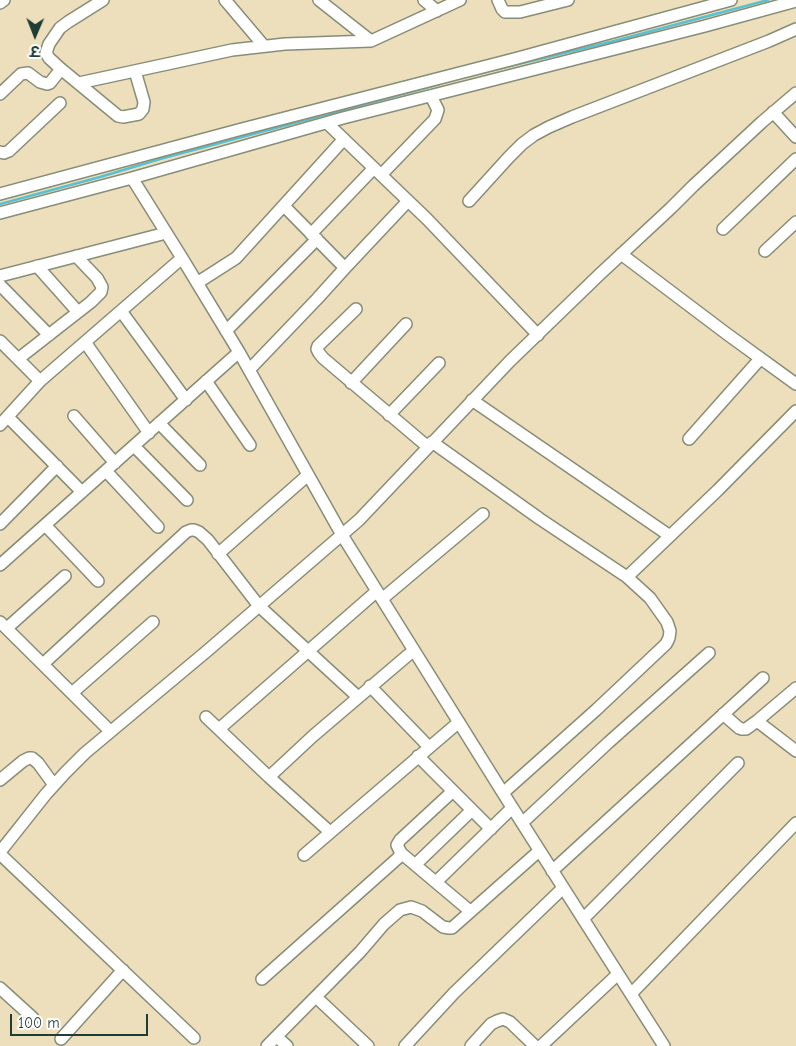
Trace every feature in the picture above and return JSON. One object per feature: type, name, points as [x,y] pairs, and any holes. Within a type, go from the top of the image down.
[{"type":"street","points":[[0,3],[4,0]]},
{"type":"street","points":[[103,0],[60,28],[49,44],[46,53],[61,69],[118,116],[132,116],[139,114],[143,109],[144,102],[135,71]]},
{"type":"street","points":[[225,0],[264,46]]},
{"type":"street","points":[[319,0],[371,41]]},
{"type":"street","points":[[424,0],[437,11]]},
{"type":"street","points":[[79,83],[232,50],[285,44],[371,41],[460,0]]},
{"type":"street","points":[[498,0],[505,12],[520,12],[568,0]]},
{"type":"street","points":[[0,194],[731,0]]},
{"type":"street","points":[[0,213],[327,123],[796,1]]},
{"type":"street","points":[[469,201],[522,144],[549,127],[572,116],[796,29]]},
{"type":"street","points":[[0,94],[21,74],[28,73],[40,82],[47,84],[50,83],[61,69]]},
{"type":"street","points":[[194,1038],[0,853],[24,820],[78,760],[110,730],[207,651],[342,535],[372,507],[472,400],[621,254],[773,112],[796,93]]},
{"type":"street","points":[[226,331],[378,171],[435,119],[438,110],[431,96]]},
{"type":"street","points":[[0,152],[9,151],[60,103]]},
{"type":"street","points":[[773,112],[796,136]]},
{"type":"street","points":[[327,123],[428,219],[538,335]]},
{"type":"street","points":[[197,283],[236,258],[344,139]]},
{"type":"street","points":[[723,229],[796,159]]},
{"type":"street","points":[[132,178],[239,352],[342,535],[552,872],[664,1046]]},
{"type":"street","points":[[249,370],[408,201]]},
{"type":"street","points":[[284,206],[345,268]]},
{"type":"street","points":[[765,251],[796,222]]},
{"type":"street","points":[[0,276],[166,233]]},
{"type":"street","points":[[621,254],[796,384]]},
{"type":"street","points":[[18,359],[101,292],[102,287],[97,278],[76,256]]},
{"type":"street","points":[[82,492],[57,466],[4,421],[40,381],[182,258]]},
{"type":"street","points":[[37,266],[78,312]]},
{"type":"street","points":[[0,285],[49,335]]},
{"type":"street","points":[[356,309],[318,346],[317,349],[322,358],[389,415],[430,445],[627,577],[650,598],[667,622],[670,631],[666,644],[503,793]]},
{"type":"street","points":[[121,310],[186,400]]},
{"type":"street","points":[[351,383],[406,324]]},
{"type":"street","points":[[0,340],[4,353],[18,359],[40,381]]},
{"type":"street","points":[[85,342],[149,432]]},
{"type":"street","points":[[0,565],[239,352]]},
{"type":"street","points":[[689,439],[760,359]]},
{"type":"street","points":[[389,415],[439,363]]},
{"type":"street","points":[[206,381],[250,445]]},
{"type":"street","points":[[472,400],[670,536]]},
{"type":"street","points":[[627,577],[718,490],[796,411]]},
{"type":"street","points":[[74,416],[158,527]]},
{"type":"street","points":[[159,423],[200,466]]},
{"type":"street","points":[[134,446],[186,500]]},
{"type":"street","points":[[0,524],[57,466]]},
{"type":"street","points":[[218,554],[308,475]]},
{"type":"street","points":[[219,729],[308,651],[483,514]]},
{"type":"street","points":[[45,525],[98,581]]},
{"type":"street","points":[[43,664],[186,532],[191,530],[199,532],[208,540],[259,606],[358,697]]},
{"type":"street","points":[[65,576],[3,625],[110,730]]},
{"type":"street","points":[[72,693],[153,622]]},
{"type":"street","points":[[269,777],[370,686],[414,650]]},
{"type":"street","points":[[522,823],[709,653]]},
{"type":"street","points":[[552,872],[763,678]]},
{"type":"street","points":[[370,686],[429,747]]},
{"type":"street","points":[[723,714],[742,729],[750,727],[796,688]]},
{"type":"street","points":[[206,717],[330,832]]},
{"type":"street","points":[[757,721],[796,751]]},
{"type":"street","points":[[304,855],[459,722]]},
{"type":"street","points":[[418,756],[491,829]]},
{"type":"street","points":[[0,780],[23,761],[32,758],[54,785]]},
{"type":"street","points":[[583,919],[738,763]]},
{"type":"street","points":[[453,791],[400,840],[397,845],[401,853],[470,911]]},
{"type":"street","points":[[436,882],[512,808]]},
{"type":"street","points":[[415,865],[472,810]]},
{"type":"street","points":[[631,994],[796,822]]},
{"type":"street","points":[[267,1046],[360,952],[384,924],[400,910],[411,907],[422,911],[438,924],[452,928],[540,851]]},
{"type":"street","points":[[262,979],[398,858],[401,853]]},
{"type":"street","points":[[405,1046],[454,993],[563,888]]},
{"type":"street","points":[[61,1039],[122,970]]},
{"type":"street","points":[[541,1046],[618,974]]},
{"type":"street","points":[[0,988],[33,1018]]},
{"type":"street","points":[[316,997],[368,1046]]},
{"type":"street","points":[[470,1046],[492,1024],[497,1020],[503,1019],[510,1022],[535,1046]]},
{"type":"street","points":[[277,1037],[287,1046]]},
{"type":"waterway","points":[[477,74],[614,41],[768,0]]},
{"type":"waterway","points":[[0,204],[440,84]]}]
